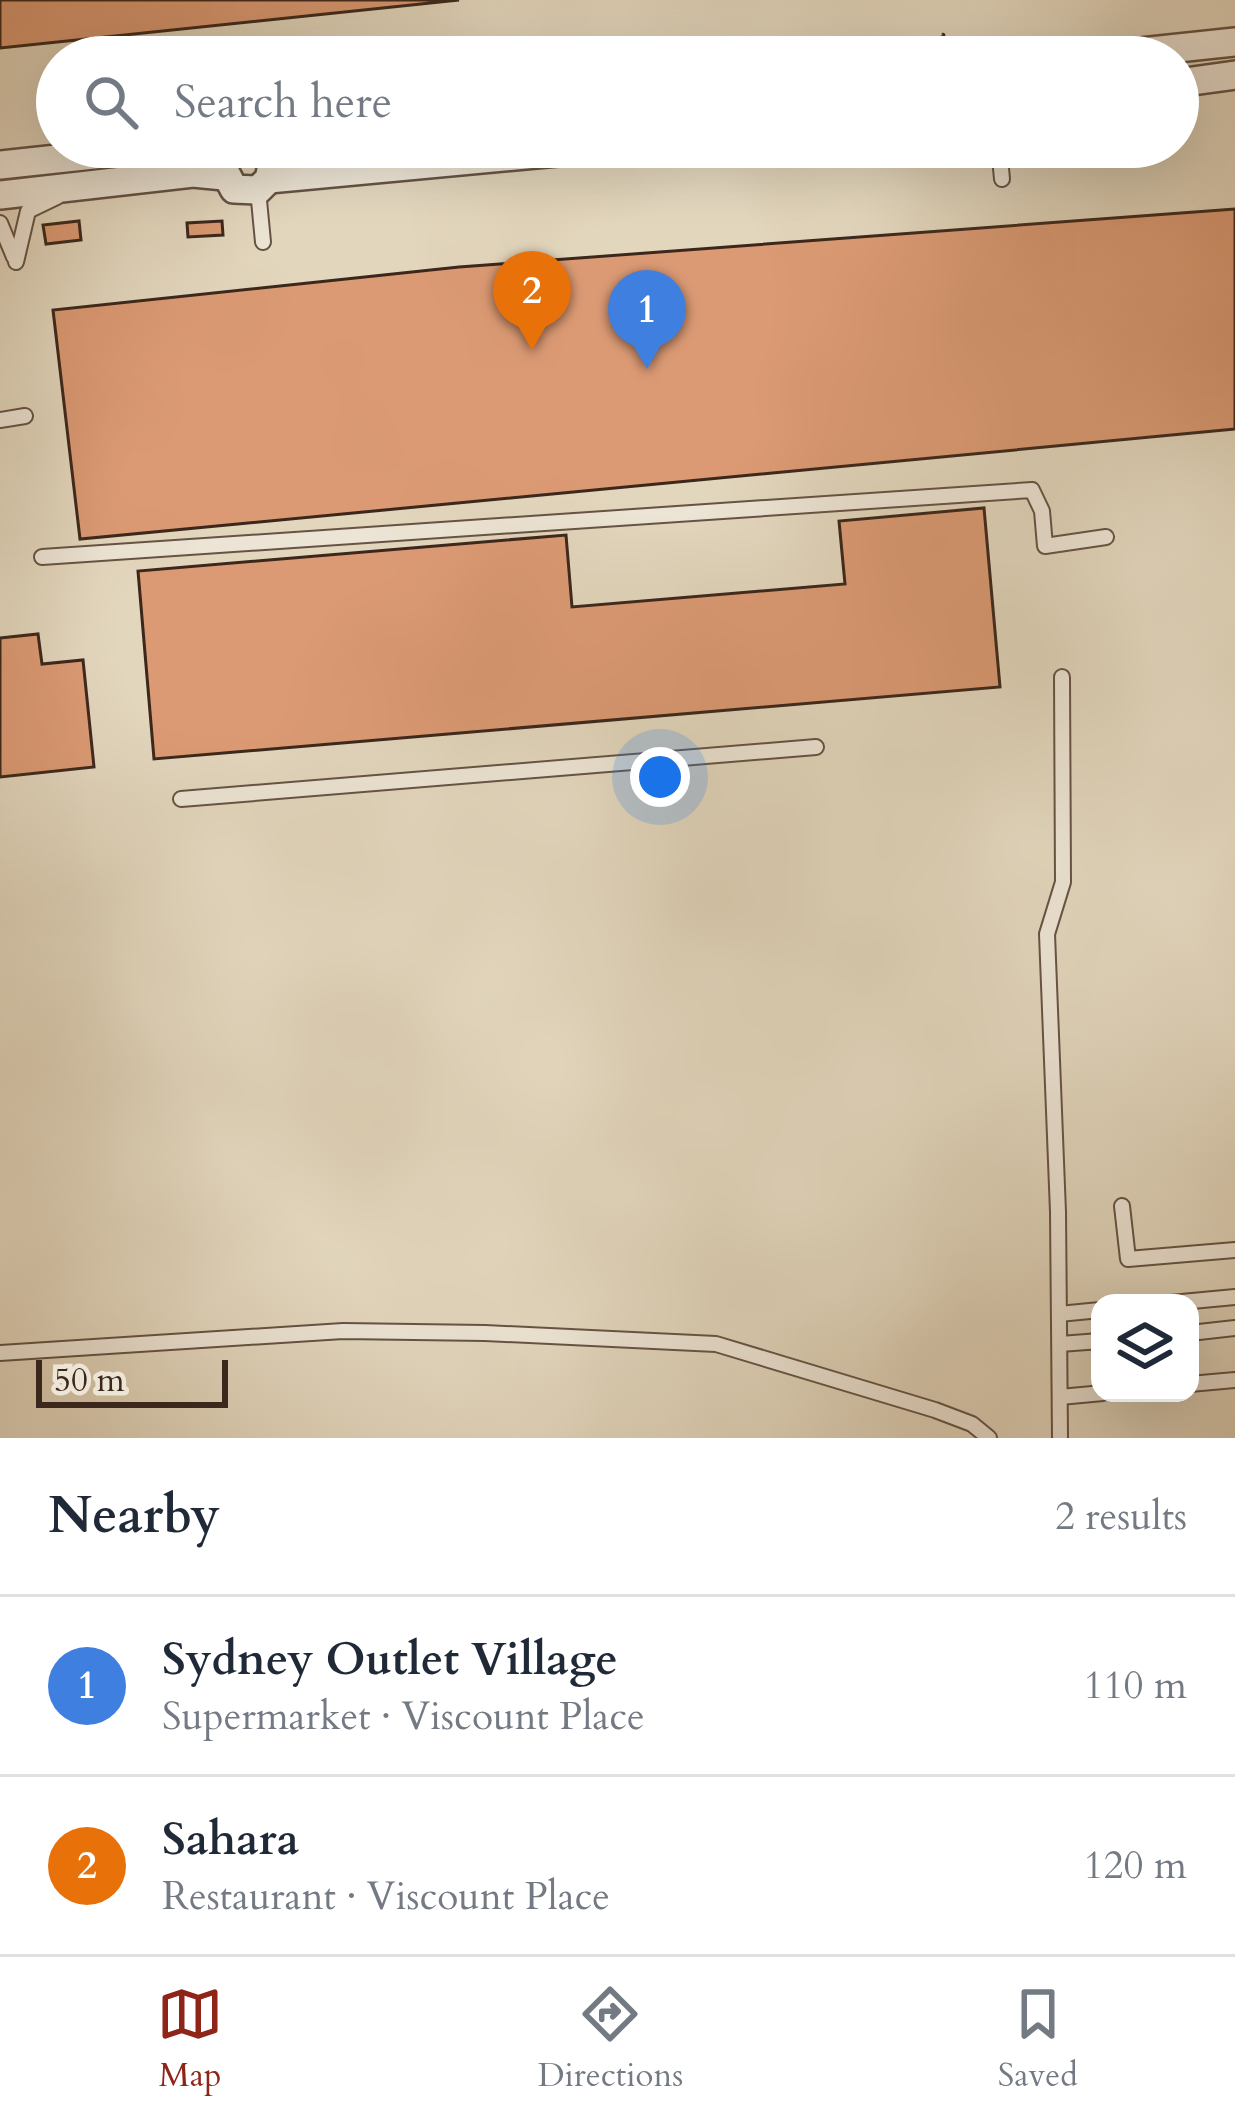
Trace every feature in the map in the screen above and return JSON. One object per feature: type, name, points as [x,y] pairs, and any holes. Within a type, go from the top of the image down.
[{"type":"street","points":[[1199,46],[1235,42]]},
{"type":"street","points":[[1199,80],[1235,75]]},
{"type":"street","points":[[0,165],[36,161]]},
{"type":"street","points":[[0,195],[193,173],[202,168]]},
{"type":"street","points":[[226,168],[234,189],[414,168]]},
{"type":"street","points":[[264,184],[270,168]]},
{"type":"lane","points":[[1001,168],[1002,179]]},
{"type":"lane","points":[[0,223],[16,262],[28,211],[94,184]]},
{"type":"lane","points":[[263,242],[264,184]]},
{"type":"lane","points":[[0,421],[25,416]]},
{"type":"lane","points":[[41,557],[1032,490],[1042,511],[1045,546],[1106,538]]},
{"type":"lane","points":[[1060,1438],[1047,934],[1063,883],[1062,677]]},
{"type":"lane","points":[[181,799],[816,747]]},
{"type":"lane","points":[[1122,1206],[1128,1259],[1235,1250]]},
{"type":"lane","points":[[1199,1300],[1235,1297]]},
{"type":"lane","points":[[1059,1314],[1091,1311]]},
{"type":"lane","points":[[1199,1332],[1235,1328]]},
{"type":"lane","points":[[0,1354],[343,1331],[716,1344],[935,1410],[972,1424],[989,1438]]},
{"type":"lane","points":[[1060,1344],[1091,1342]]},
{"type":"lane","points":[[1199,1383],[1235,1380]]},
{"type":"lane","points":[[1060,1397],[1091,1394]]},
{"type":"building","points":[[0,0],[459,0],[115,36],[36,36],[36,44],[0,48]]},
{"type":"building","points":[[1235,209],[1235,429],[80,539],[53,310],[459,267]]},
{"type":"building","points":[[79,221],[81,240],[46,244],[43,225]]},
{"type":"building","points":[[222,221],[223,235],[188,237],[187,223]]},
{"type":"building","points":[[984,508],[1000,687],[154,759],[138,571],[566,535],[572,607],[845,584],[839,521]]},
{"type":"building","points":[[38,634],[42,664],[83,660],[94,767],[0,777],[0,638]]},
{"type":"place","name":"Sahara","points":[[532,350]]},
{"type":"place","name":"Sydney Outlet Village","points":[[647,369]]}]
